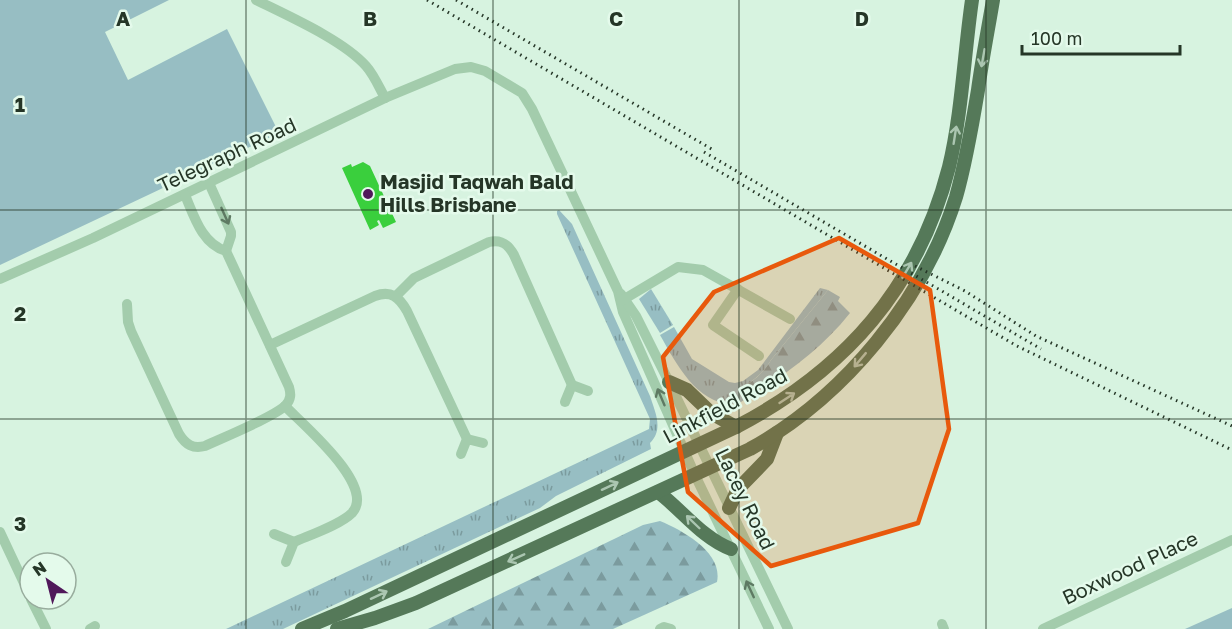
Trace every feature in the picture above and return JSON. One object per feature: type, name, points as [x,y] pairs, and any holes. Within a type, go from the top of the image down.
[{"type":"main road","name":"Linkfield Road","points":[[302,629],[356,606],[736,427],[780,403],[814,379],[845,351],[874,319],[897,287],[919,249],[942,192],[954,144],[972,0]]},
{"type":"main road","points":[[337,629],[416,603],[750,449],[807,412],[831,391],[887,327],[917,285],[929,263],[955,200],[968,150],[993,0]]},
{"type":"main road","points":[[669,382],[687,390],[711,413],[736,427]]},
{"type":"main road","points":[[729,508],[738,489],[767,459],[777,433]]},
{"type":"main road","points":[[658,492],[715,543],[730,549]]},
{"type":"street","points":[[256,0],[350,52],[368,68],[385,98]]},
{"type":"street","name":"Telegraph Road","points":[[0,279],[185,195],[385,98],[448,71],[471,67]]},
{"type":"street","name":"Lacey Road","points":[[471,67],[492,75],[525,98],[621,297],[636,316],[669,382],[788,629]]},
{"type":"street","points":[[127,304],[131,331],[179,434],[189,446],[199,448],[205,446],[285,406],[290,399],[290,390],[226,251],[231,232],[209,183]]},
{"type":"street","points":[[185,195],[207,240],[213,246],[226,251]]},
{"type":"street","points":[[396,296],[409,281],[425,273],[489,242],[495,240],[505,243],[514,255],[572,385],[588,391]]},
{"type":"street","points":[[621,297],[678,267],[709,272],[790,319]]},
{"type":"street","points":[[738,289],[713,325],[759,356]]},
{"type":"street","points":[[270,345],[375,296],[387,292],[396,296],[407,311],[467,439],[461,454]]},
{"type":"street","name":"Lacey Road","points":[[621,297],[624,312],[694,475],[769,629]]},
{"type":"street","points":[[565,402],[572,385]]},
{"type":"street","points":[[285,406],[339,461],[358,497],[356,508],[347,516],[294,542],[286,562]]},
{"type":"street","points":[[467,439],[483,444]]},
{"type":"street","points":[[0,532],[18,570]]},
{"type":"street","points":[[274,534],[294,542]]},
{"type":"street","name":"Boxwood Place","points":[[1043,629],[1232,540]]},
{"type":"street","points":[[37,611],[46,629]]},
{"type":"street","points":[[660,629],[664,627],[671,629]]},
{"type":"highlighted area","points":[[839,238],[930,290],[949,429],[918,523],[771,566],[688,492],[663,357],[714,292]]},
{"type":"green space","points":[[0,0],[169,0],[105,32],[128,80],[227,29],[279,133],[0,265]]},
{"type":"green space","points":[[559,210],[572,224],[650,396],[657,426],[657,432],[650,443],[651,449],[556,496],[540,508],[283,629],[226,629],[649,429],[650,419],[557,214]]},
{"type":"green space","points":[[820,288],[828,290],[763,371],[733,393],[734,404],[709,398],[699,390],[673,358],[660,335],[674,327],[692,359],[729,382],[743,381],[758,370]]},
{"type":"green space","points":[[651,289],[673,325],[660,333],[639,299]]},
{"type":"green space","points":[[828,290],[840,297],[838,301],[850,313],[826,339],[786,373],[741,402],[734,404],[732,393],[763,371]]},
{"type":"green space","points":[[660,521],[700,544],[714,562],[717,582],[613,629],[428,629],[643,525]]},
{"type":"green space","points":[[1232,608],[1232,629],[1185,629]]},
{"type":"building","name":"Masjid Taqwah Bald Hills Brisbane","points":[[363,162],[370,166],[396,222],[383,228],[379,220],[377,221],[379,225],[370,230],[342,168]]},
{"type":"railway","points":[[427,0],[1017,346],[1232,450]]},
{"type":"railway","points":[[456,0],[715,151]]},
{"type":"railway","points":[[704,152],[1041,349]]},
{"type":"railway","points":[[915,266],[965,291],[1036,336],[1232,426]]},
{"type":"place","name":"Masjid Taqwah Bald Hills Brisbane","points":[[368,194]]}]
